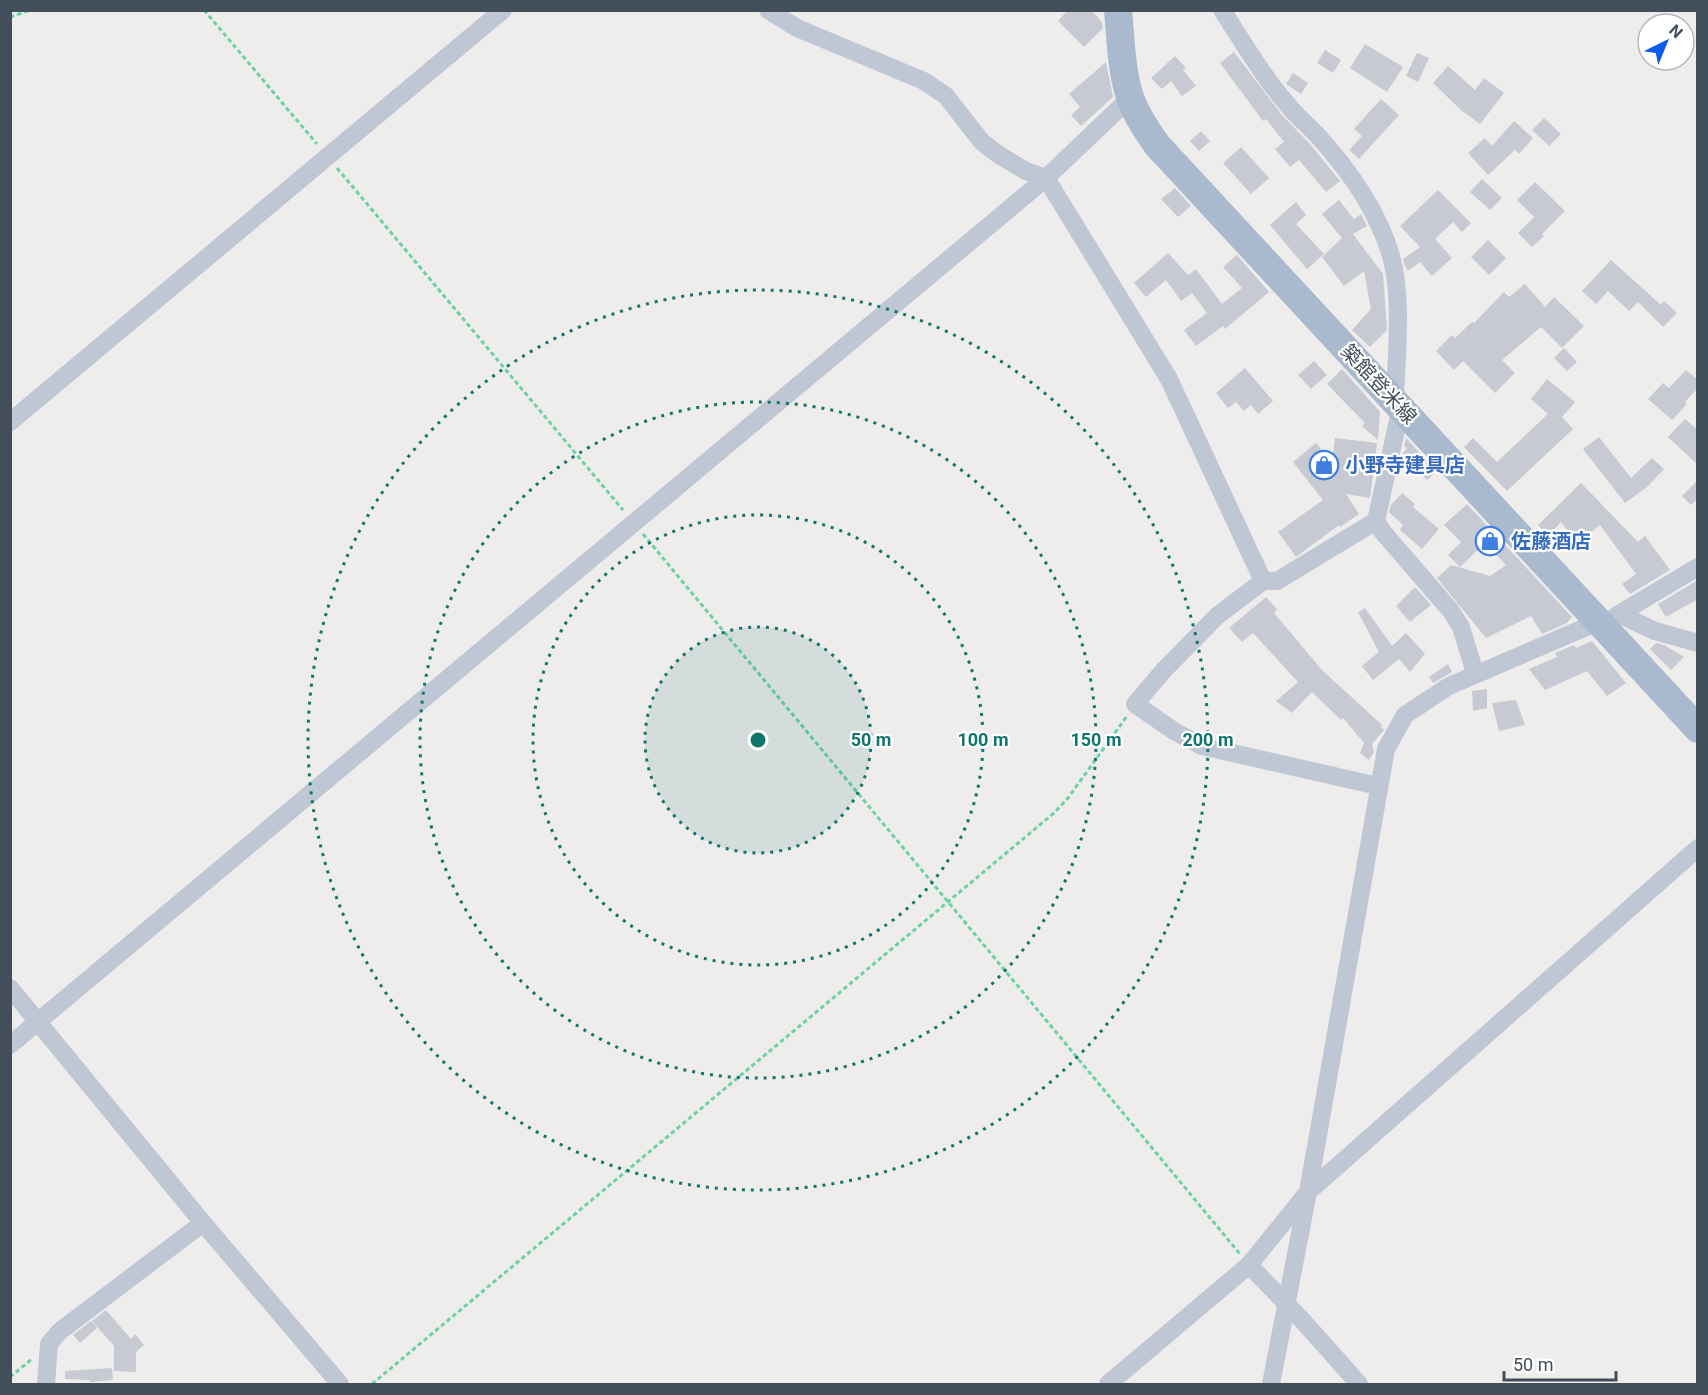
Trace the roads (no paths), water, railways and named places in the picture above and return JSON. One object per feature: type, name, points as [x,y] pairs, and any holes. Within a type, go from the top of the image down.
[{"type":"main road","name":"築館登米線","points":[[1118,10],[1130,98],[1146,129],[1169,160],[1606,621],[1698,729]]},
{"type":"street","points":[[10,423],[503,10]]},
{"type":"street","points":[[768,10],[797,28],[924,81],[946,96],[982,142],[1026,171],[1046,178],[1169,379],[1263,581]]},
{"type":"street","points":[[1222,10],[1264,76],[1288,106],[1342,163],[1364,196],[1383,233],[1391,257],[1396,284],[1398,404],[1376,521],[1451,611],[1461,627],[1475,673]]},
{"type":"street","points":[[10,1045],[1046,178],[1130,98]]},
{"type":"street","points":[[1376,521],[1277,581],[1263,581],[1217,616],[1164,670],[1136,704],[1174,731],[1202,746],[1378,786]]},
{"type":"street","points":[[1271,1384],[1308,1192],[1386,749],[1405,715],[1449,686],[1475,673],[1606,621],[1698,567]]},
{"type":"street","points":[[1606,621],[1698,643]]},
{"type":"street","points":[[1108,1384],[1249,1265],[1308,1192],[1698,848]]},
{"type":"street","points":[[10,987],[203,1223],[340,1384]]},
{"type":"street","points":[[46,1384],[49,1344],[60,1331],[203,1223]]},
{"type":"street","points":[[1249,1265],[1359,1384]]},
{"type":"place","name":"小野寺建具店","points":[[1324,465]]},
{"type":"place","name":"佐藤酒店","points":[[1490,541]]}]
